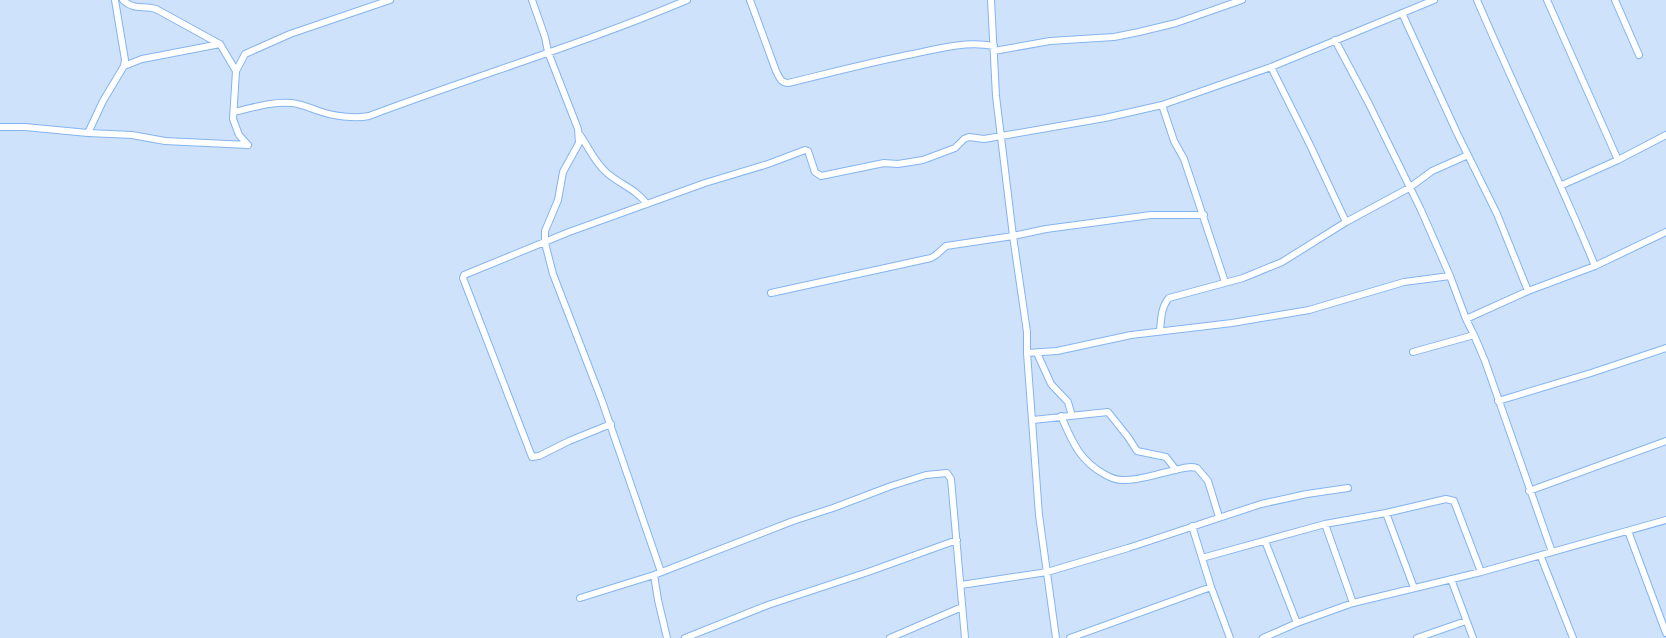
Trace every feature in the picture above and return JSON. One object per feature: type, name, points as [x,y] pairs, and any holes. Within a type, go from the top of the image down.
[{"type":"street","points":[[88,133],[103,101],[124,66],[124,51],[115,0]]},
{"type":"street","points":[[123,0],[134,8],[156,9],[220,44],[236,71]]},
{"type":"street","points":[[0,127],[25,127],[132,135],[165,141],[248,145],[239,135],[235,126],[234,112],[236,71],[241,60],[249,51],[290,34],[390,0]]},
{"type":"street","points":[[532,0],[545,37],[548,52],[578,132],[599,164],[616,180],[638,193],[647,204]]},
{"type":"street","points":[[234,112],[273,104],[289,103],[299,104],[329,114],[364,117],[645,17],[687,0]]},
{"type":"street","points":[[750,0],[776,71],[784,83],[872,62],[957,45],[972,43],[994,49],[1050,41],[1114,37],[1176,23],[1242,0]]},
{"type":"street","points":[[991,0],[996,96],[1027,332],[1039,514],[1056,638]]},
{"type":"street","points":[[611,424],[569,440],[539,456],[532,457],[523,438],[463,278],[466,273],[569,232],[704,183],[768,164],[805,150],[808,151],[815,172],[821,176],[884,163],[898,164],[923,160],[956,148],[964,139],[969,137],[984,139],[1105,118],[1162,105],[1271,66],[1434,0]]},
{"type":"street","points":[[1477,0],[1514,87],[1562,186],[1596,266]]},
{"type":"street","points":[[1547,0],[1618,160]]},
{"type":"street","points":[[1615,0],[1639,55]]},
{"type":"street","points":[[1402,13],[1497,214],[1528,291]]},
{"type":"street","points":[[1335,40],[1373,112],[1450,276],[1474,335],[1552,552]]},
{"type":"street","points":[[124,66],[142,59],[220,44]]},
{"type":"street","points":[[1271,66],[1346,222]]},
{"type":"street","points":[[1162,105],[1174,141],[1184,159],[1204,215],[1225,282]]},
{"type":"street","points":[[578,132],[579,143],[563,172],[558,200],[545,231],[545,243],[553,274],[611,424],[657,573],[655,587],[668,638]]},
{"type":"street","points":[[1562,186],[1666,135]]},
{"type":"street","points":[[1160,331],[1162,311],[1169,298],[1260,272],[1282,262],[1346,222],[1409,188],[1432,171],[1468,155]]},
{"type":"street","points":[[771,293],[931,258],[946,246],[1046,229],[1151,216],[1204,215]]},
{"type":"street","points":[[1466,319],[1528,291],[1596,266],[1666,232]]},
{"type":"street","points":[[1027,353],[1037,353],[1160,331],[1232,323],[1309,310],[1404,282],[1450,276]]},
{"type":"street","points":[[1412,352],[1474,335]]},
{"type":"street","points":[[1498,401],[1666,348]]},
{"type":"street","points":[[1037,353],[1051,384],[1068,402],[1072,416]]},
{"type":"street","points":[[1033,420],[1108,412],[1128,436],[1137,451],[1166,457],[1176,470]]},
{"type":"street","points":[[1061,416],[1072,442],[1084,460],[1114,479],[1135,479],[1176,470],[1197,468],[1208,481],[1219,517]]},
{"type":"street","points":[[1529,491],[1666,441]]},
{"type":"street","points":[[580,598],[657,573],[792,521],[891,486],[926,475],[943,472],[948,473],[951,479],[965,638]]},
{"type":"street","points":[[961,585],[1047,572],[1128,548],[1219,517],[1286,498],[1348,488]]},
{"type":"street","points":[[1202,558],[1325,524],[1386,513],[1446,499],[1454,501],[1481,572]]},
{"type":"street","points":[[1386,513],[1414,588]]},
{"type":"street","points":[[1263,638],[1296,623],[1353,603],[1540,557],[1666,520]]},
{"type":"street","points":[[1325,524],[1353,603]]},
{"type":"street","points":[[1192,526],[1230,638]]},
{"type":"street","points":[[1628,531],[1666,633]]},
{"type":"street","points":[[685,638],[784,599],[868,572],[957,540]]},
{"type":"street","points":[[1265,541],[1296,623]]},
{"type":"street","points":[[1540,557],[1573,638]]},
{"type":"street","points":[[1451,580],[1473,638]]},
{"type":"street","points":[[1070,638],[1211,586]]},
{"type":"street","points":[[890,638],[962,607]]},
{"type":"street","points":[[1417,638],[1466,621]]}]
